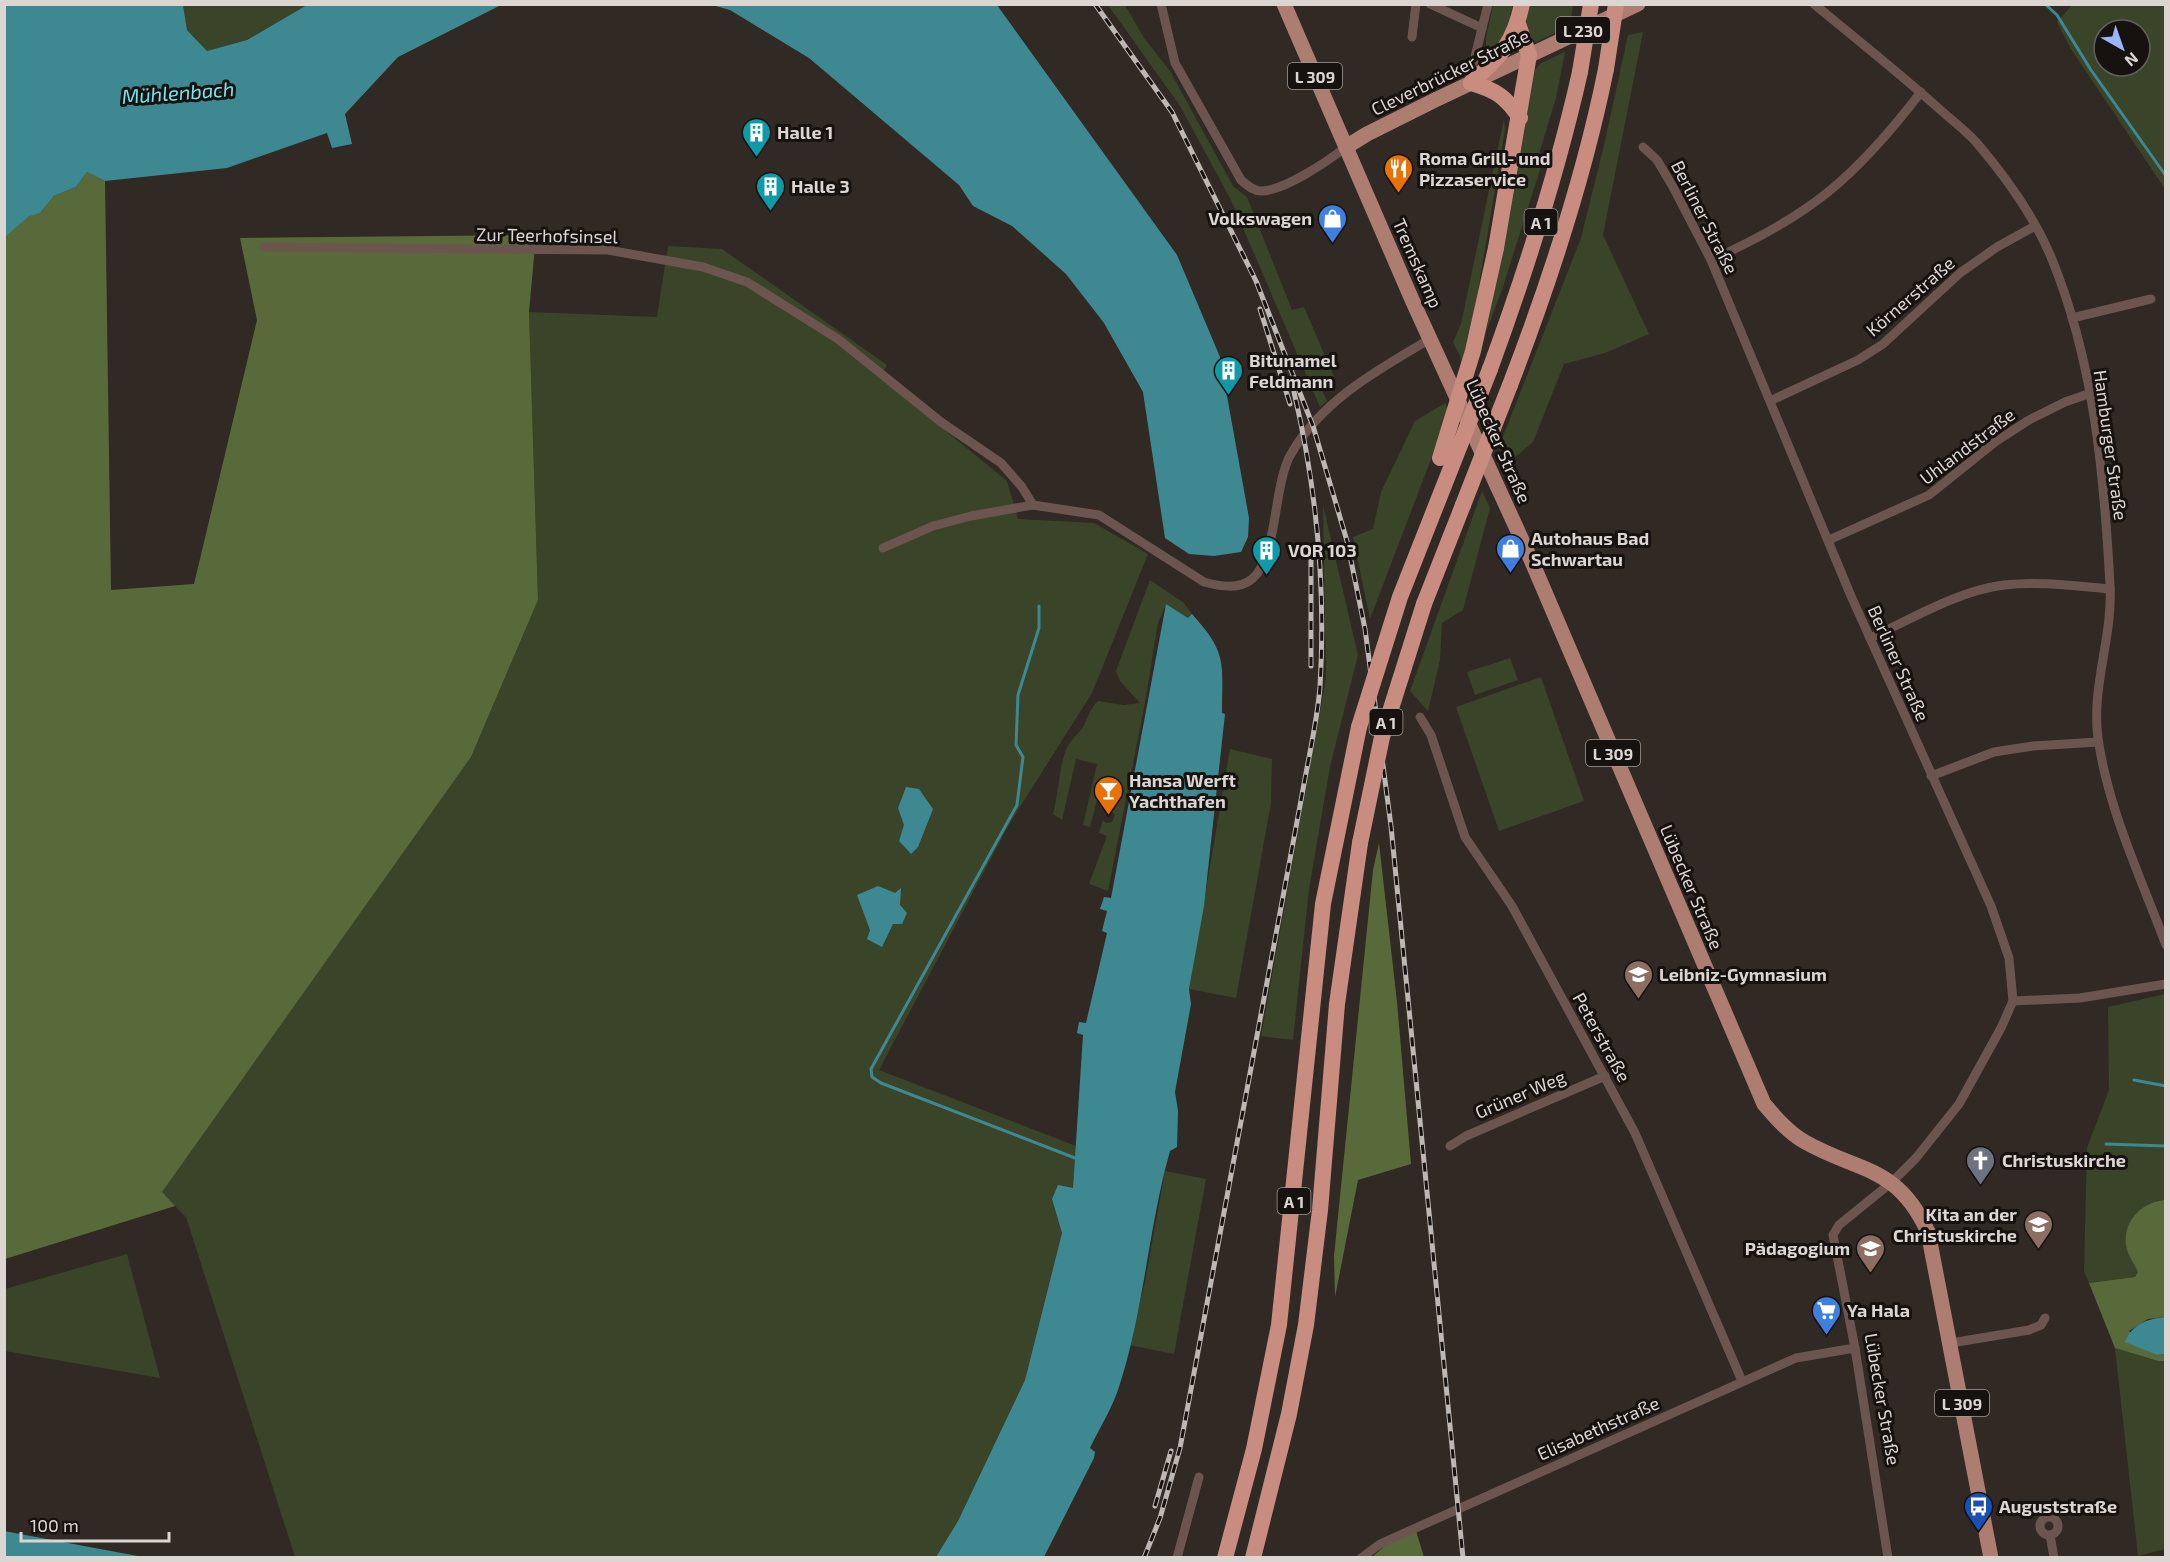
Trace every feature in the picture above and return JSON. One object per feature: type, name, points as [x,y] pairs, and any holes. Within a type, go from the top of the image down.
[{"type":"highway","points":[[1470,84],[1505,51],[1518,24],[1522,4]]},
{"type":"highway","name":"A 1","points":[[1225,1557],[1254,1449],[1279,1325],[1323,904],[1334,840],[1359,727],[1375,670],[1441,487],[1490,369],[1522,282],[1550,195],[1580,72],[1591,4]]},
{"type":"highway","name":"A 1","points":[[1253,1557],[1289,1414],[1306,1325],[1320,1210],[1337,1004],[1360,843],[1382,737],[1425,604],[1544,296],[1573,207],[1606,69],[1616,4]]},
{"type":"highway","points":[[1441,487],[1440,458],[1473,351],[1496,248],[1520,118],[1529,55],[1518,24]]},
{"type":"highway","points":[[1470,84],[1492,89],[1504,95],[1520,118]]},
{"type":"main road","name":"Tremskamp","points":[[1284,4],[1430,339]]},
{"type":"main road","name":"Cleverbrücker Straße","points":[[1346,147],[1367,134],[1638,4]]},
{"type":"main road","name":"Lübecker Straße","points":[[1430,339],[1523,542],[1764,1104],[1802,1141],[1865,1167],[1892,1182]]},
{"type":"main road","name":"L 309","points":[[1892,1182],[1921,1215],[1928,1232],[1991,1557]]},
{"type":"street","points":[[1161,4],[1174,63],[1241,180],[1252,189],[1262,191],[1281,185],[1316,169],[1346,147]]},
{"type":"street","points":[[1412,37],[1416,4]]},
{"type":"street","points":[[1430,4],[1482,28]]},
{"type":"street","points":[[1470,84],[1488,4]]},
{"type":"street","name":"Hamburger Straße","points":[[1814,4],[1921,92],[1974,140],[2007,180],[2051,256],[2072,318],[2091,393],[2100,460],[2110,589],[2104,653],[2096,697],[2098,742],[2105,775],[2166,945]]},
{"type":"street","points":[[1711,260],[1782,226],[1834,189],[1863,163],[1921,92]]},
{"type":"street","name":"Berliner Straße","points":[[1643,147],[1657,160],[1711,260],[1772,400],[1870,638],[1995,916],[2009,958],[2013,1001]]},
{"type":"street","name":"Körnerstraße","points":[[1772,400],[1858,360],[1883,344],[1960,273],[1997,247],[2035,226]]},
{"type":"street","name":"Zur Teerhofsinsel","points":[[264,247],[608,250],[703,267],[747,282],[838,339],[941,422],[1001,463],[1022,486],[1033,505]]},
{"type":"street","points":[[2072,318],[2151,299]]},
{"type":"street","points":[[884,549],[933,526],[971,516],[1033,505],[1099,515],[1204,582],[1220,586],[1243,584],[1252,579],[1264,560],[1284,469],[1291,454],[1323,415],[1357,383],[1430,339]]},
{"type":"street","name":"Uhlandstraße","points":[[1829,540],[1929,495],[1995,442],[2029,420],[2065,402],[2091,393]]},
{"type":"street","points":[[1870,638],[1965,595],[2003,585],[2052,584],[2110,589]]},
{"type":"street","name":"Peterstraße","points":[[1420,717],[1431,735],[1465,837],[1512,906],[1635,1133],[1742,1381]]},
{"type":"street","points":[[1931,776],[1994,752],[2033,746],[2098,742]]},
{"type":"street","points":[[1892,1182],[1916,1158],[1959,1104],[2013,1001],[2080,998],[2166,984]]},
{"type":"street","name":"Grüner Weg","points":[[1450,1146],[1466,1136],[1605,1076]]},
{"type":"street","name":"Lübecker Straße","points":[[1888,1557],[1855,1348],[1833,1235],[1839,1225],[1892,1182]]},
{"type":"street","points":[[1951,1343],[2029,1330],[2044,1322],[2045,1318]]},
{"type":"street","name":"Elisabethstraße","points":[[1361,1557],[1380,1544],[1796,1358],[1855,1348]]},
{"type":"street","points":[[1177,1557],[1199,1477]]},
{"type":"street","points":[[2050,1535],[2054,1557]]},
{"type":"green space","points":[[183,5],[307,5],[247,40],[207,51],[187,30]]},
{"type":"green space","points":[[1108,5],[1125,5],[1144,38],[1170,71],[1233,186],[1247,197],[1292,310],[1304,307],[1335,379],[1321,389],[1327,401],[1320,407],[1231,200],[1180,106]]},
{"type":"green space","points":[[1493,5],[1513,5],[1501,47],[1486,64],[1486,38]]},
{"type":"green space","points":[[1529,5],[1573,5],[1570,26],[1536,42],[1526,29]]},
{"type":"green space","points":[[2072,5],[2165,5],[2165,189],[2071,49],[2057,22]]},
{"type":"green space","points":[[1643,32],[1603,235],[1649,334],[1605,353],[1564,364],[1533,442],[1508,463],[1500,444],[1581,238],[1628,35]]},
{"type":"green space","points":[[1565,52],[1556,98],[1539,154],[1542,153],[1544,157],[1502,290],[1486,332],[1534,71],[1541,63]]},
{"type":"green space","points":[[1504,119],[1505,130],[1471,332],[1463,363],[1453,342],[1461,324]]},
{"type":"green space","points":[[87,172],[105,181],[111,590],[194,584],[257,320],[240,238],[536,235],[529,312],[538,600],[471,757],[162,1192],[175,1206],[5,1259],[4,237],[29,215],[40,213],[54,196],[76,187]]},
{"type":"green space","points":[[668,246],[722,249],[887,365],[880,377],[1007,481],[1018,519],[1094,523],[1148,554],[1092,693],[1008,826],[879,1070],[1076,1146],[1073,1188],[1052,1199],[1062,1233],[1025,1380],[958,1521],[936,1557],[295,1557],[186,1217],[161,1192],[471,757],[538,600],[529,312],[657,317]],"holes":[[[906,788],[911,854],[899,841],[905,825],[898,808]],[[900,888],[900,905],[868,939],[870,930]]]},
{"type":"green space","points":[[1445,403],[1449,412],[1370,619],[1353,537],[1373,529],[1381,492],[1415,421]]},
{"type":"green space","points":[[1482,491],[1490,508],[1463,610],[1442,623],[1440,660],[1428,711],[1410,691]]},
{"type":"green space","points":[[1323,505],[1358,655],[1330,767],[1309,889],[1293,1040],[1261,1036],[1326,678]]},
{"type":"green space","points":[[1150,580],[1184,603],[1192,614],[1188,618],[1166,605],[1158,623],[1145,703],[1108,891],[1089,884],[1107,836],[1099,833],[1103,820],[1106,823],[1112,822],[1115,815],[1110,810],[1105,811],[1107,802],[1097,800],[1090,827],[1083,825],[1097,764],[1076,759],[1062,820],[1053,814],[1066,750],[1096,703],[1098,701],[1123,705],[1140,703],[1120,681],[1116,671]]},
{"type":"green space","points":[[1510,658],[1518,680],[1475,695],[1467,672]]},
{"type":"green space","points":[[1541,677],[1584,801],[1499,831],[1456,707]]},
{"type":"green space","points":[[1230,749],[1272,759],[1271,803],[1236,998],[1189,989]]},
{"type":"green space","points":[[1379,843],[1397,1002],[1411,1164],[1358,1180],[1335,1297],[1334,1256],[1373,870]]},
{"type":"green space","points":[[2165,994],[2165,1200],[2156,1201],[2126,1247],[2138,1272],[2135,1277],[2089,1283],[2084,1271],[2087,1148],[2109,1090],[2108,1007]]},
{"type":"green space","points":[[1165,1171],[1206,1179],[1174,1354],[1129,1345],[1145,1282]]},
{"type":"green space","points":[[2165,1200],[2165,1317],[2148,1319],[2129,1331],[2158,1355],[2165,1354],[2165,1361],[2158,1361],[2115,1348],[2089,1283],[2135,1277],[2138,1272],[2126,1245],[2128,1228],[2136,1214],[2142,1209],[2149,1204]]},
{"type":"green space","points":[[127,1254],[160,1378],[5,1351],[5,1289]]},
{"type":"green space","points":[[2115,1348],[2165,1361],[2165,1549],[2138,1556]]},
{"type":"green space","points":[[1416,1531],[1424,1557],[1371,1558],[1387,1544]]},
{"type":"water","name":"Mühlenbach","points":[[5,4],[183,5],[187,30],[207,51],[247,40],[307,5],[501,5],[398,57],[345,114],[352,144],[332,148],[327,133],[227,168],[105,181],[87,172],[76,187],[54,196],[40,213],[29,216],[5,237]]},
{"type":"water","points":[[712,5],[997,5],[1177,255],[1220,357],[1249,518],[1248,537],[1241,552],[1214,556],[1189,554],[1165,538],[1143,392],[1104,323],[1066,274],[1012,226],[973,206],[959,185],[809,58],[730,10]]},
{"type":"water","points":[[1166,604],[1188,618],[1192,614],[1212,639],[1222,670],[1222,713],[1225,714],[1204,906],[1189,989],[1191,1004],[1175,1092],[1178,1111],[1177,1147],[1170,1151],[1163,1180],[1127,1361],[1118,1390],[1090,1448],[1095,1452],[1094,1458],[1044,1557],[936,1557],[958,1521],[1025,1380],[1062,1233],[1052,1199],[1058,1185],[1073,1188],[1083,1035],[1077,1033],[1079,1022],[1086,1023],[1107,933],[1102,931],[1107,911],[1100,909],[1104,897],[1111,898]]},
{"type":"water","points":[[906,787],[919,789],[933,809],[918,847],[911,854],[899,841],[904,825],[898,808]]},
{"type":"water","points":[[878,886],[895,893],[901,888],[900,905],[907,913],[902,924],[893,924],[882,947],[867,939],[870,930],[857,895]]},
{"type":"water","points":[[2165,1317],[2165,1354],[2158,1355],[2125,1342],[2136,1327],[2152,1319]]},
{"type":"water","points":[[4,1531],[143,1557],[5,1557]]},
{"type":"waterway","points":[[2045,4],[2057,15],[2091,70],[2166,176]]},
{"type":"waterway","points":[[1039,606],[1039,628],[1018,695],[1016,745],[1023,757],[1017,805],[871,1069],[872,1077],[881,1083],[1075,1158]]},
{"type":"waterway","points":[[2134,1080],[2166,1086]]},
{"type":"waterway","points":[[2106,1144],[2166,1146]]},
{"type":"railway","points":[[1095,4],[1172,112],[1256,281],[1313,426],[1347,541],[1365,629],[1391,826],[1463,1558]]},
{"type":"railway","points":[[1260,309],[1290,404]]},
{"type":"railway","points":[[1144,1558],[1160,1518],[1180,1448],[1319,701],[1322,612],[1318,539],[1309,465],[1294,392]]},
{"type":"railway","points":[[1311,549],[1311,666]]},
{"type":"railway","points":[[1155,1506],[1171,1451]]},
{"type":"place","name":"Halle 1","points":[[756,158]]},
{"type":"place","name":"Roma Grill- und Pizzaservice","points":[[1398,194]]},
{"type":"place","name":"Halle 3","points":[[770,212]]},
{"type":"place","name":"Volkswagen","points":[[1333,244]]},
{"type":"place","name":"Bitunamel Feldmann","points":[[1228,396]]},
{"type":"place","name":"Autohaus Bad Schwartau","points":[[1510,574]]},
{"type":"place","name":"VOR 103","points":[[1267,576]]},
{"type":"place","name":"Hansa Werft Yachthafen","points":[[1108,816]]},
{"type":"place","name":"Leibniz-Gymnasium","points":[[1638,1000]]},
{"type":"place","name":"Christuskirche","points":[[1981,1186]]},
{"type":"place","name":"Kita an der Christuskirche","points":[[2038,1250]]},
{"type":"place","name":"Pädagogium","points":[[1871,1274]]},
{"type":"place","name":"Ya Hala","points":[[1826,1336]]},
{"type":"place","name":"Auguststraße","points":[[1978,1532]]}]
